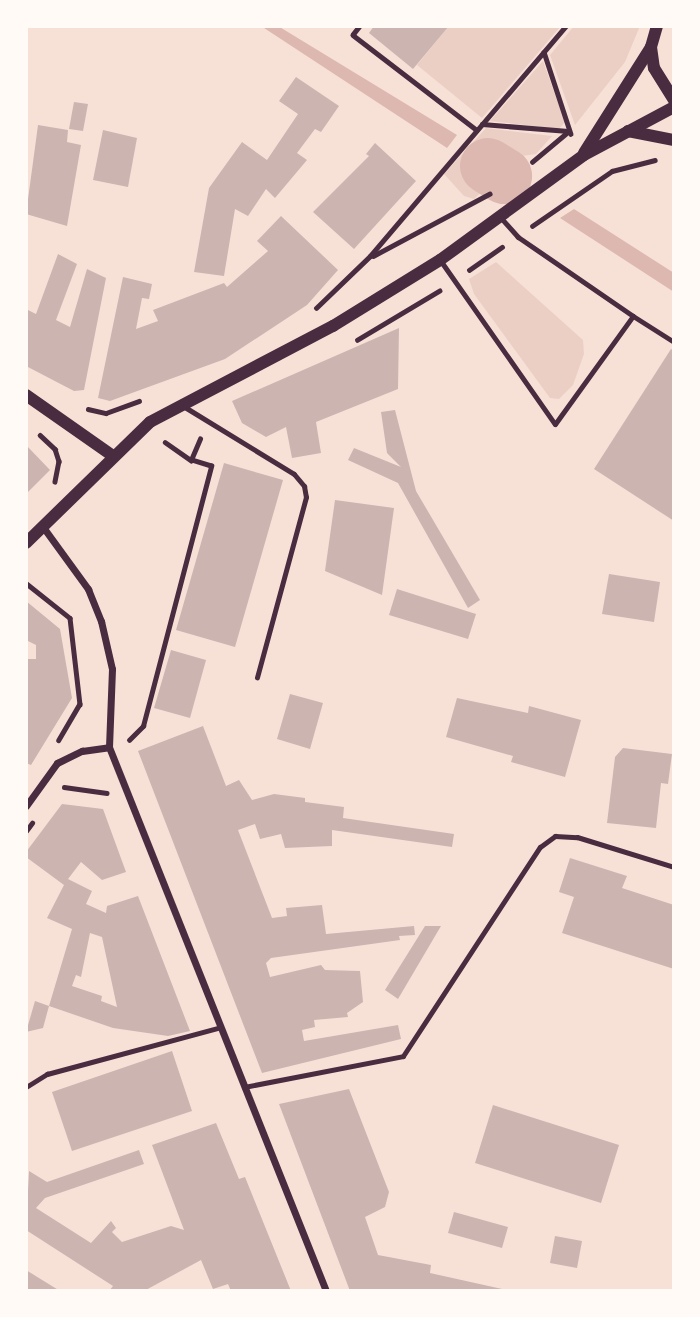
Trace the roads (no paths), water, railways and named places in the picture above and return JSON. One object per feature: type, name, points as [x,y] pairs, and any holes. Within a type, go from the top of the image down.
[{"type":"street","points":[[584,155],[652,47],[657,26]]},
{"type":"street","points":[[652,47],[654,68],[674,100]]},
{"type":"street","points":[[26,543],[149,422],[332,326],[440,260],[584,155],[674,107]]},
{"type":"street","points":[[628,131],[674,140]]},
{"type":"street","points":[[26,395],[113,456]]},
{"type":"street","points":[[43,527],[88,589],[105,633],[111,669],[109,747],[326,1291]]},
{"type":"street","points":[[26,806],[57,763],[82,751],[109,747]]},
{"type":"lane","points":[[504,214],[517,237],[674,342]]},
{"type":"lane","points":[[440,260],[555,424],[633,316]]},
{"type":"lane","points":[[181,404],[207,424],[294,474],[304,486],[306,497],[257,677]]},
{"type":"lane","points":[[244,1087],[403,1056],[540,847],[555,836],[577,838],[674,867]]},
{"type":"lane","points":[[26,1087],[47,1074],[221,1027]]},
{"type":"waterway","points":[[488,166],[504,176]]}]
